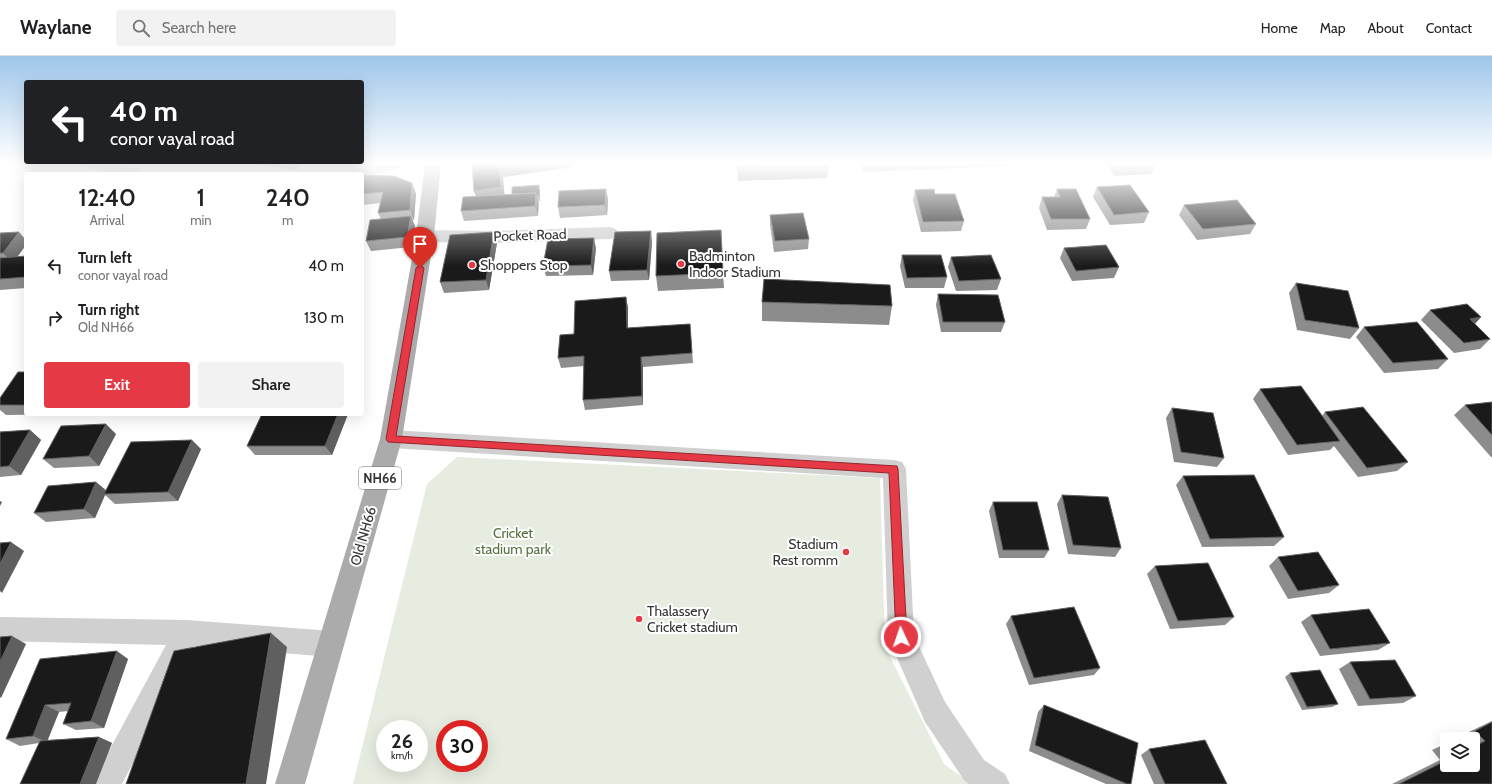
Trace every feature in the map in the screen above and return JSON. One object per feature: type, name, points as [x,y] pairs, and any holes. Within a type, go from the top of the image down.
[{"type":"main road","name":"Old NH66","points":[[290,784],[391,439],[425,236],[429,198]]},
{"type":"street","name":"Pocket Road","points":[[425,236],[495,237],[610,233]]},
{"type":"street","points":[[391,439],[894,469],[901,637],[935,712],[974,770],[995,784]]},
{"type":"street","points":[[0,629],[187,632],[331,644]]},
{"type":"street","points":[[106,784],[187,632]]},
{"type":"green space","name":"Thalassery Cricket stadium","points":[[457,457],[880,478],[885,647],[944,764],[972,784],[353,784],[427,484]]},
{"type":"building","points":[[382,198],[411,198],[410,210],[378,213]]},
{"type":"building","points":[[463,198],[536,198],[535,206],[461,211]]},
{"type":"building","points":[[559,198],[605,198],[605,205],[558,207]]},
{"type":"building","points":[[917,198],[956,198],[964,221],[923,222]]},
{"type":"building","points":[[1042,198],[1080,198],[1090,219],[1051,219]]},
{"type":"building","points":[[1104,198],[1139,198],[1149,212],[1114,215]]},
{"type":"building","points":[[1237,200],[1256,224],[1203,229],[1184,205]]},
{"type":"building","points":[[803,213],[809,239],[775,241],[770,215]]},
{"type":"building","points":[[411,216],[407,237],[366,241],[370,220]]},
{"type":"building","points":[[721,230],[723,273],[656,276],[657,233]]},
{"type":"building","points":[[651,231],[647,270],[609,271],[615,232]]},
{"type":"building","points":[[19,232],[3,253],[0,253],[0,233]]},
{"type":"building","points":[[494,232],[486,280],[440,282],[450,235]]},
{"type":"building","points":[[594,238],[591,265],[543,266],[548,239]]},
{"type":"building","points":[[1106,245],[1119,267],[1076,271],[1064,248]]},
{"type":"building","points":[[902,255],[941,255],[947,277],[907,278]]},
{"type":"building","points":[[991,255],[1001,279],[959,281],[951,257]]},
{"type":"building","points":[[24,256],[24,277],[0,279],[0,258]]},
{"type":"building","points":[[764,279],[890,285],[892,306],[762,302]]},
{"type":"building","points":[[1296,283],[1348,291],[1359,328],[1305,320]]},
{"type":"building","points":[[938,294],[998,295],[1005,322],[943,322]]},
{"type":"building","points":[[626,297],[627,328],[690,324],[692,353],[641,357],[642,396],[583,400],[584,356],[558,358],[560,335],[574,334],[575,301]]},
{"type":"building","points":[[1467,304],[1481,317],[1470,319],[1490,339],[1464,343],[1430,310]]},
{"type":"building","points":[[1417,322],[1448,359],[1393,363],[1364,327]]},
{"type":"building","points":[[18,372],[24,372],[24,405],[0,405],[0,398]]},
{"type":"building","points":[[1301,386],[1340,441],[1297,445],[1260,389]]},
{"type":"building","points":[[1492,402],[1492,435],[1465,405]]},
{"type":"building","points":[[1363,407],[1408,462],[1367,468],[1325,412]]},
{"type":"building","points":[[1172,408],[1213,413],[1224,458],[1181,452]]},
{"type":"building","points":[[261,416],[337,416],[325,446],[247,446]]},
{"type":"building","points":[[106,424],[89,456],[43,459],[61,426]]},
{"type":"building","points":[[30,430],[9,466],[0,467],[0,432]]},
{"type":"building","points":[[192,440],[168,492],[104,494],[131,442]]},
{"type":"building","points":[[1254,475],[1284,537],[1210,539],[1183,476]]},
{"type":"building","points":[[96,482],[84,509],[34,513],[48,486]]},
{"type":"building","points":[[1062,495],[1108,497],[1121,548],[1073,545]]},
{"type":"building","points":[[993,502],[1037,502],[1049,550],[1003,550]]},
{"type":"building","points":[[11,542],[0,564],[0,543]]},
{"type":"building","points":[[1318,552],[1339,585],[1298,591],[1278,557]]},
{"type":"building","points":[[1208,563],[1234,617],[1178,621],[1155,566]]},
{"type":"building","points":[[1074,607],[1100,668],[1034,678],[1011,616]]},
{"type":"building","points":[[1369,609],[1390,643],[1330,649],[1311,615]]},
{"type":"building","points":[[271,633],[246,784],[126,784],[174,651]]},
{"type":"building","points":[[12,636],[0,662],[0,637]]},
{"type":"building","points":[[117,651],[91,721],[63,724],[71,703],[45,705],[33,736],[6,739],[40,659]]},
{"type":"building","points":[[1395,660],[1416,696],[1370,699],[1350,662]]},
{"type":"building","points":[[1320,670],[1338,704],[1307,707],[1290,673]]},
{"type":"building","points":[[1044,705],[1138,743],[1131,784],[1127,784],[1035,745]]},
{"type":"building","points":[[1492,722],[1492,784],[1399,784],[1440,764],[1440,772],[1480,772],[1480,744],[1485,741],[1480,736],[1480,732],[1475,731]]},
{"type":"building","points":[[99,737],[80,784],[20,784],[40,741]]},
{"type":"building","points":[[1205,740],[1227,784],[1165,784],[1149,749]]},
{"type":"place","name":"Badminton Indoor Stadium","points":[[681,264]]},
{"type":"place","name":"Shoppers Stop","points":[[472,265]]},
{"type":"place","name":"Stadium Rest romm","points":[[846,552]]},
{"type":"place","name":"Thalassery Cricket stadium","points":[[639,619]]},
{"type":"route","points":[[420,268],[391,439],[894,469],[901,637]]},
{"type":"park label","name":"Cricket stadium park","points":[[513,542]]}]
